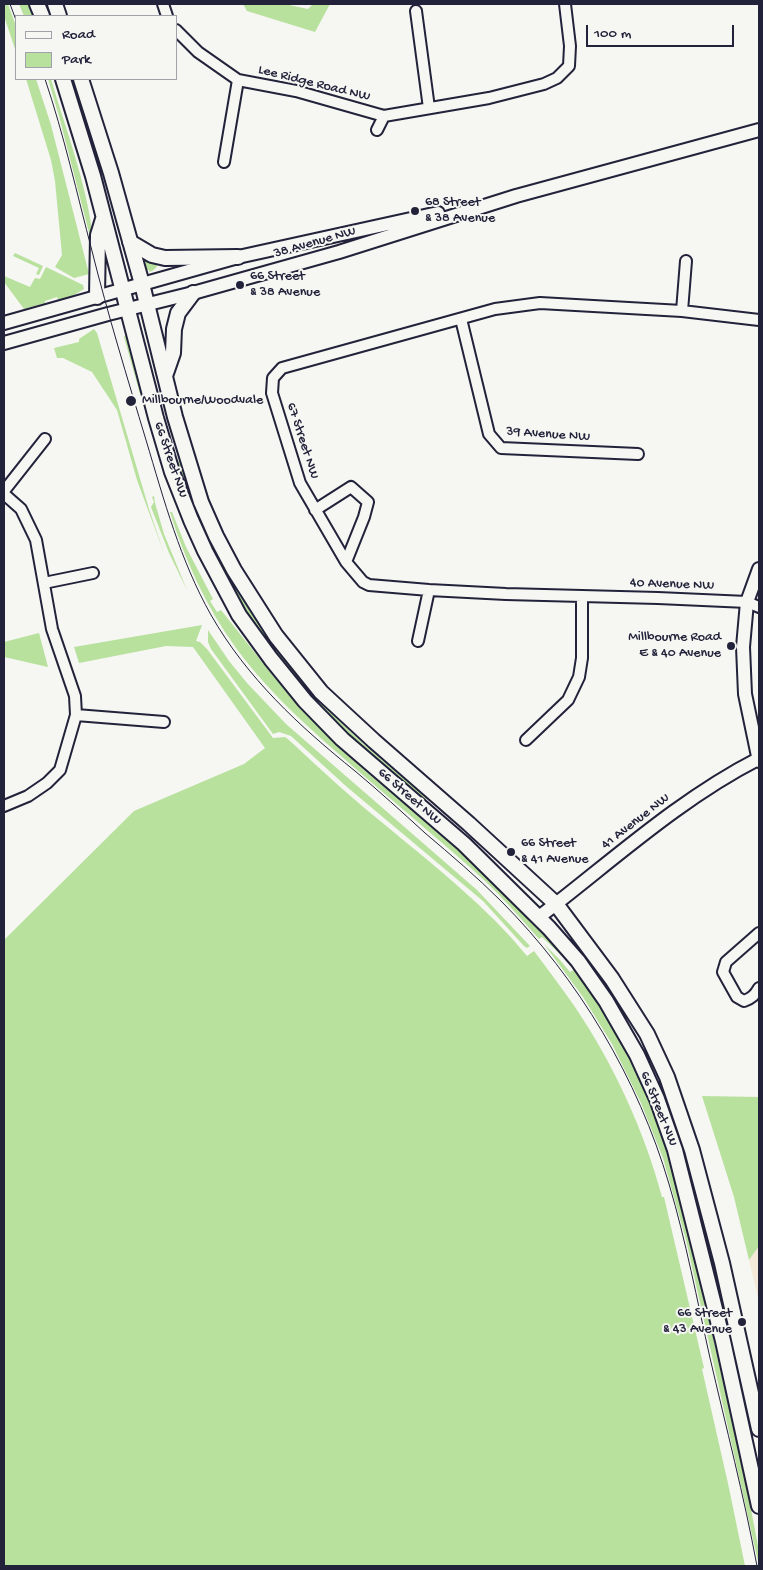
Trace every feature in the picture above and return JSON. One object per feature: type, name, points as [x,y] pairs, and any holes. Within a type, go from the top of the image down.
[{"type":"main road","name":"66 Street NW","points":[[63,80],[93,176],[156,418],[172,472],[202,543],[239,615],[305,701],[342,739],[464,844],[539,917],[578,960],[606,1001],[636,1055],[657,1099],[675,1150],[733,1386],[759,1506]]},
{"type":"main road","name":"66 Street NW","points":[[81,80],[111,173],[142,284],[174,417],[201,502],[216,536],[234,570],[276,636],[328,698],[524,873],[556,904],[612,979],[647,1034],[667,1077],[692,1150],[722,1263],[759,1429]]},
{"type":"main road","points":[[96,297],[98,235],[103,218]]},
{"type":"main road","points":[[130,242],[152,255],[165,258],[238,257]]},
{"type":"main road","points":[[165,377],[173,353],[174,329],[178,313],[193,293]]},
{"type":"street","name":"Lee Ridge Road NW","points":[[178,32],[198,52],[238,80],[296,91],[384,116],[489,98],[544,84],[557,78],[569,66],[570,46],[565,4]]},
{"type":"street","points":[[416,11],[428,108]]},
{"type":"street","name":"Lee Ridge Road NW","points":[[224,162],[238,80]]},
{"type":"street","name":"Lee Ridge Road NW","points":[[377,130],[384,116]]},
{"type":"street","name":"38 Avenue NW","points":[[4,343],[339,252],[516,196],[759,130]]},
{"type":"street","name":"38 Avenue NW","points":[[4,323],[238,257],[516,196]]},
{"type":"street","points":[[682,311],[686,261]]},
{"type":"street","points":[[461,319],[495,309],[540,303],[682,311],[759,320]]},
{"type":"street","name":"67 Street NW","points":[[356,573],[346,562],[300,483],[272,393],[273,378],[282,368],[461,319]]},
{"type":"street","name":"39 Avenue NW","points":[[461,319],[489,434],[501,448],[638,454]]},
{"type":"street","points":[[4,806],[28,796],[47,783],[60,770],[76,714],[75,696],[52,629],[36,540],[21,509],[4,492],[44,439]]},
{"type":"street","points":[[315,510],[351,488],[368,502],[346,562]]},
{"type":"street","points":[[758,760],[745,694],[743,647],[747,602],[759,569]]},
{"type":"street","points":[[44,583],[93,573]]},
{"type":"street","name":"40 Avenue NW","points":[[356,573],[363,582],[374,586],[429,590],[747,602],[759,607]]},
{"type":"street","points":[[418,641],[429,590]]},
{"type":"street","points":[[526,740],[568,700],[579,677],[582,658],[582,596]]},
{"type":"street","points":[[76,714],[164,722]]},
{"type":"street","name":"41 Avenue NW","points":[[539,917],[687,800],[730,773],[758,760]]},
{"type":"street","points":[[759,933],[726,962],[723,972],[737,997],[744,1001],[756,994],[759,988]]},
{"type":"shaded area","points":[[759,1246],[759,1302],[749,1260]]},
{"type":"green space","points":[[4,4],[8,4],[15,23],[15,49],[4,16]]},
{"type":"green space","points":[[19,4],[30,4],[34,15],[24,15]]},
{"type":"green space","points":[[243,4],[284,4],[308,9],[313,4],[330,4],[315,32],[247,11]]},
{"type":"green space","points":[[26,80],[36,80],[51,125],[89,274],[74,278],[55,267],[62,255],[55,181],[51,160]]},
{"type":"green space","points":[[48,80],[51,80],[83,186],[92,230],[94,252]]},
{"type":"green space","points":[[15,253],[43,266],[39,275],[36,274],[39,268],[13,256]]},
{"type":"green space","points":[[143,261],[158,262],[157,266],[149,272],[149,270],[146,270]]},
{"type":"green space","points":[[46,267],[83,285],[84,289],[74,295],[58,300],[57,297],[45,301],[45,303],[24,309],[4,282],[4,276],[30,287],[35,278],[40,279]]},
{"type":"green space","points":[[94,329],[97,333],[149,509],[164,553],[137,480],[117,410],[92,372],[63,358],[57,358],[54,348],[79,342],[79,339]]},
{"type":"green space","points":[[126,334],[143,394],[140,394],[124,337]]},
{"type":"green space","points":[[176,460],[180,464],[200,515],[224,565],[241,596],[271,642],[333,715],[363,744],[427,798],[425,800],[396,778],[342,729],[316,703],[269,647],[249,617],[214,555]]},
{"type":"green space","points":[[154,496],[164,534],[187,590],[169,553],[151,507],[154,502],[152,497]]},
{"type":"green space","points":[[170,512],[172,512],[186,547],[213,599],[210,601],[217,612],[221,610],[274,677],[309,717],[364,770],[480,867],[505,894],[507,892],[543,929],[541,931],[563,957],[542,937],[539,939],[485,881],[313,731],[265,683],[236,648],[206,600],[182,548]]},
{"type":"green space","points":[[202,625],[196,641],[200,642],[207,649],[273,738],[285,737],[289,740],[351,797],[462,889],[512,938],[527,956],[534,951],[575,1007],[603,1052],[637,1123],[662,1197],[664,1197],[704,1368],[702,1369],[745,1566],[4,1566],[4,940],[134,811],[244,764],[265,748],[193,647],[166,646],[79,663],[74,647]]},
{"type":"green space","points":[[208,630],[247,683],[286,724],[477,890],[530,946],[527,948],[524,946],[483,901],[347,787],[291,736],[279,732],[273,734],[211,649],[208,642]]},
{"type":"green space","points":[[39,633],[48,667],[4,657],[4,642]]},
{"type":"green space","points":[[544,944],[570,972],[575,969],[613,1026],[634,1066],[658,1121],[681,1197],[745,1478],[759,1551],[759,1566],[686,1240],[663,1158],[641,1103],[612,1044],[583,997]]},
{"type":"green space","points":[[702,1096],[759,1097],[759,1246],[749,1260],[734,1197]]},
{"type":"tram line","points":[[10,4],[15,17]]},
{"type":"tram line","points":[[45,80],[64,143],[111,322],[159,485],[190,573],[211,615],[241,660],[294,718],[473,875],[529,931],[556,963],[603,1032],[641,1106],[656,1145],[675,1205],[741,1488],[757,1566]]},
{"type":"place","name":"68 Street & 38 Avenue","points":[[415,211]]},
{"type":"place","name":"66 Street & 38 Avenue","points":[[240,285]]},
{"type":"place","name":"Millbourne/Woodvale","points":[[131,401]]},
{"type":"place","name":"Millbourne Road E & 40 Avenue","points":[[731,646]]},
{"type":"place","name":"66 Street & 41 Avenue","points":[[511,852]]},
{"type":"place","name":"66 Street & 43 Avenue","points":[[742,1322]]}]
